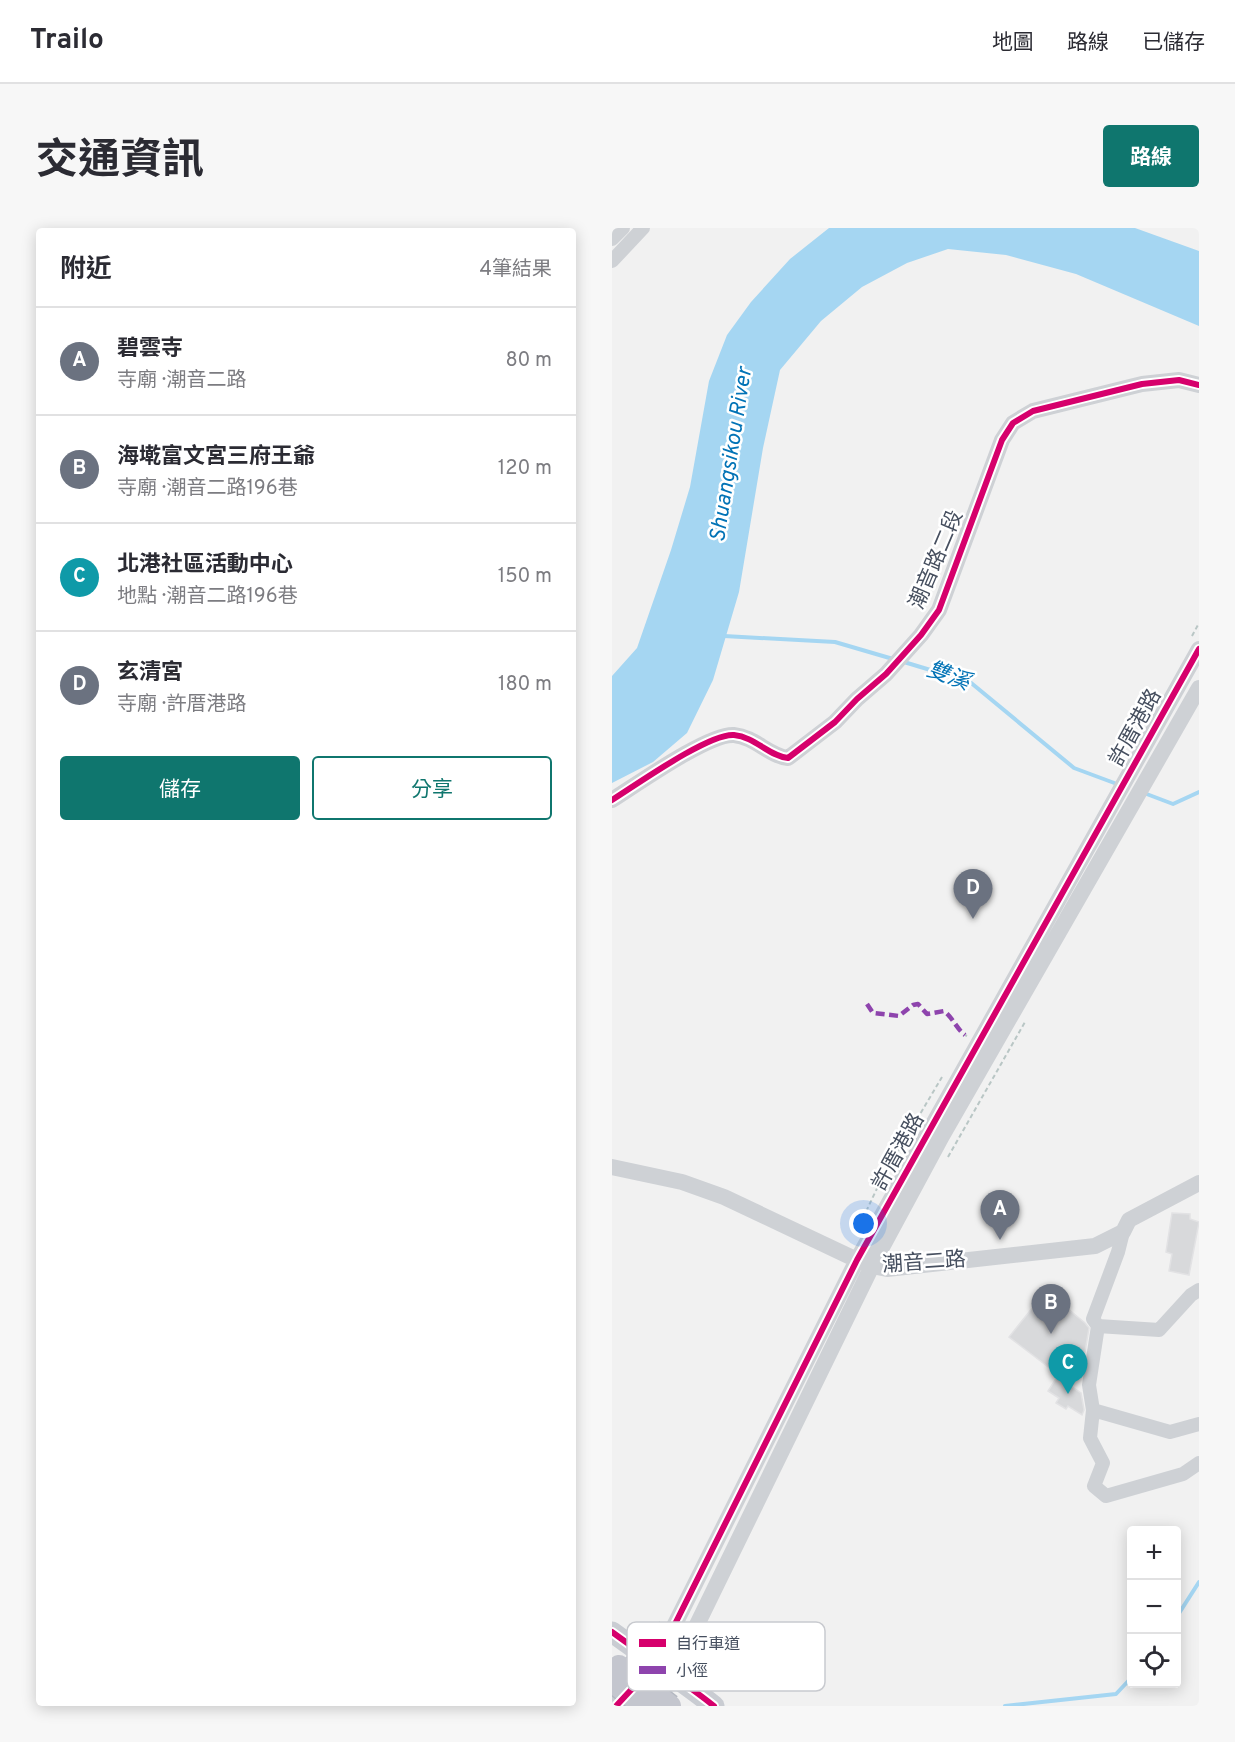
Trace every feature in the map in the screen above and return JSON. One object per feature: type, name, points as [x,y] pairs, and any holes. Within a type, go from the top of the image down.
[{"type":"highway","points":[[615,1674],[627,1687]]},
{"type":"highway","points":[[630,1691],[644,1706]]},
{"type":"highway","points":[[644,1691],[670,1706]]},
{"type":"main road","points":[[612,1632],[627,1643]]},
{"type":"street","points":[[612,239],[623,228]]},
{"type":"street","points":[[612,261],[644,228]]},
{"type":"street","name":"潮音路二段","points":[[612,800],[684,754],[704,744],[732,735],[763,746],[778,757],[788,758],[835,722],[856,699],[886,674],[921,635],[939,610],[1002,440],[1014,423],[1033,411],[1142,384],[1179,380],[1199,385]]},
{"type":"street","name":"許厝港路","points":[[677,1622],[865,1263],[1199,649]]},
{"type":"street","name":"許厝港路","points":[[697,1622],[865,1263],[942,1136],[1199,688]]},
{"type":"street","name":"潮音二路","points":[[612,1167],[682,1182],[724,1197],[865,1263],[887,1269],[1095,1245],[1123,1232],[1129,1220],[1199,1183]]},
{"type":"street","points":[[1123,1232],[1093,1319],[1098,1326],[1089,1385],[1093,1410],[1090,1438],[1103,1463],[1094,1486],[1106,1496],[1183,1474],[1199,1463]]},
{"type":"street","points":[[1098,1326],[1159,1330],[1191,1295],[1199,1290]]},
{"type":"street","points":[[1093,1410],[1170,1432],[1199,1425]]},
{"type":"street","name":"許厝港路","points":[[616,1704],[629,1691]]},
{"type":"street","name":"許厝港路","points":[[655,1706],[663,1691]]},
{"type":"path","points":[[947,1159],[1028,1016]]},
{"type":"water","name":"Shuangsikou River","points":[[829,228],[1135,228],[1199,251],[1199,326],[1076,274],[1006,255],[948,249],[907,263],[862,287],[821,321],[780,370],[763,448],[739,592],[713,680],[687,733],[653,762],[612,783],[612,676],[637,648],[671,550],[690,487],[709,381],[727,335],[751,302],[790,259]]},
{"type":"building","points":[[1172,1213],[1190,1214],[1190,1219],[1199,1222],[1189,1275],[1169,1271],[1172,1254],[1166,1252]]},
{"type":"building","points":[[1050,1294],[1089,1328],[1085,1352],[1064,1379],[1009,1337],[1037,1302]]},
{"type":"building","points":[[1057,1377],[1081,1393],[1084,1410],[1082,1415],[1068,1406],[1066,1409],[1056,1403],[1059,1398],[1048,1391]]},
{"type":"waterway","name":"雙溪","points":[[724,636],[835,642],[893,659]]},
{"type":"waterway","name":"雙溪","points":[[904,662],[970,682],[1074,768],[1117,784]]},
{"type":"waterway","name":"雙溪","points":[[1144,793],[1173,804],[1199,792]]},
{"type":"waterway","points":[[1181,1610],[1199,1582]]},
{"type":"waterway","points":[[1005,1706],[1116,1694],[1127,1682]]},
{"type":"marked path","points":[[867,1004],[873,1013],[899,1016],[913,1005],[918,1004],[927,1014],[944,1011],[965,1035]]},
{"type":"cycle path","points":[[612,800],[708,742],[734,735],[742,736],[774,754],[788,758],[835,722],[886,674],[921,635],[939,610],[1002,440],[1013,423],[1033,411],[1142,384],[1179,380],[1199,385]]},
{"type":"cycle path","points":[[676,1622],[857,1260],[1199,649]]},
{"type":"cycle path","points":[[612,1632],[627,1643]]},
{"type":"cycle path","points":[[617,1705],[630,1691]]},
{"type":"cycle path","points":[[694,1691],[714,1706]]},
{"type":"place","name":"玄清宮","points":[[973,919]]},
{"type":"place","name":"碧雲寺","points":[[1000,1240]]},
{"type":"place","name":"海墘富文宮三府王爺","points":[[1051,1334]]},
{"type":"place","name":"北港社區活動中心","points":[[1068,1394]]}]
